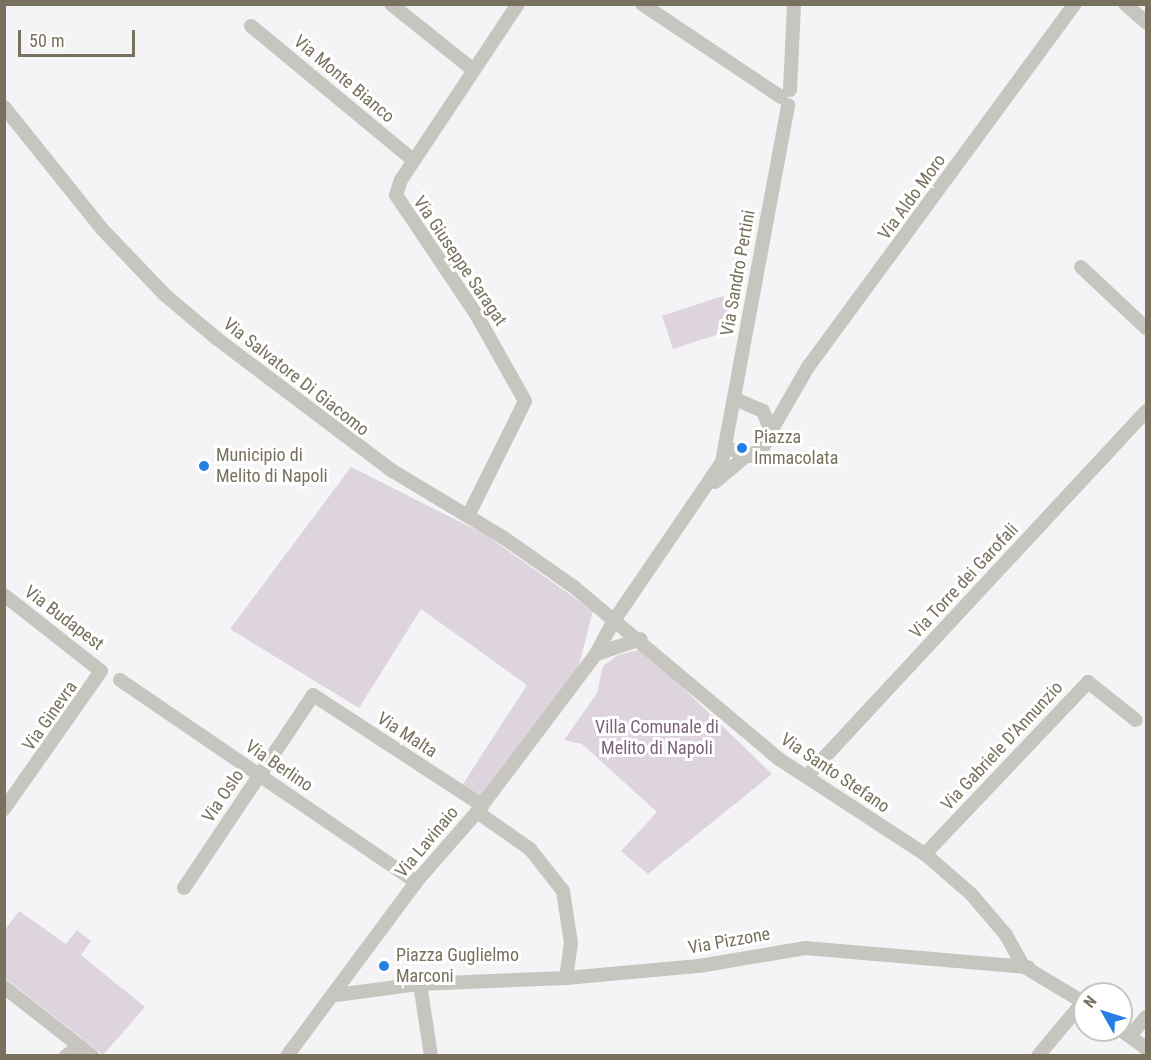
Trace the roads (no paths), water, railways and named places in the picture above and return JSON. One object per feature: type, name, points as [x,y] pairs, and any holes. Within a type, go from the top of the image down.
[{"type":"street","points":[[391,4],[472,69]]},
{"type":"street","name":"Via Giuseppe Saragat","points":[[468,516],[524,413],[525,401],[476,314],[399,204],[400,180],[472,69],[518,4]]},
{"type":"street","points":[[642,4],[783,94]]},
{"type":"street","name":"Via Sandro Pertini","points":[[727,448],[738,405],[794,4]]},
{"type":"street","name":"Via Aldo Moro","points":[[774,421],[808,367],[1075,4]]},
{"type":"street","points":[[1125,4],[1146,22]]},
{"type":"street","name":"Via Monte Bianco","points":[[251,26],[413,160]]},
{"type":"street","name":"Via Salvatore Di Giacomo","points":[[5,112],[102,229],[165,295],[354,445],[536,559],[615,619]]},
{"type":"street","points":[[1081,267],[1146,328]]},
{"type":"street","points":[[706,489],[745,457],[764,446],[774,421],[738,405]]},
{"type":"street","name":"Via Torre dei Garofali","points":[[808,774],[1146,411]]},
{"type":"street","points":[[615,619],[706,489],[727,448],[745,457]]},
{"type":"street","name":"Via Budapest","points":[[4,595],[100,670]]},
{"type":"street","name":"Via Santo Stefano","points":[[615,619],[779,759],[808,774],[925,854],[992,917],[1023,966]]},
{"type":"street","name":"Via Lavinaio","points":[[287,1056],[336,995],[416,882],[480,808],[596,654],[615,619]]},
{"type":"street","points":[[596,654],[641,639]]},
{"type":"street","name":"Via Ginevra","points":[[5,809],[100,670]]},
{"type":"street","name":"Via Berlino","points":[[120,680],[416,882]]},
{"type":"street","name":"Via Gabriele D'Annunzio","points":[[925,854],[1088,682],[1136,720]]},
{"type":"street","name":"Via Malta","points":[[313,695],[480,808],[530,849],[563,891],[570,927],[566,978]]},
{"type":"street","name":"Via Oslo","points":[[184,888],[313,695]]},
{"type":"street","name":"Via Pizzone","points":[[420,984],[566,978],[699,966],[805,948],[1023,966]]},
{"type":"street","points":[[1023,966],[1034,968],[1073,995]]},
{"type":"street","points":[[336,995],[420,984],[431,1056]]},
{"type":"street","points":[[4,987],[92,1056]]},
{"type":"street","points":[[1038,1056],[1073,1015]]},
{"type":"street","points":[[1133,1027],[1146,1017]]},
{"type":"street","points":[[1133,1038],[1146,1048]]},
{"type":"street","points":[[66,1056],[80,1046]]},
{"type":"place","name":"Piazza Immacolata","points":[[742,448]]},
{"type":"place","name":"Municipio di Melito di Napoli","points":[[204,466]]},
{"type":"place","name":"Piazza Guglielmo Marconi","points":[[384,966]]},
{"type":"park label","name":"Villa Comunale di Melito di Napoli","points":[[657,738]]}]
